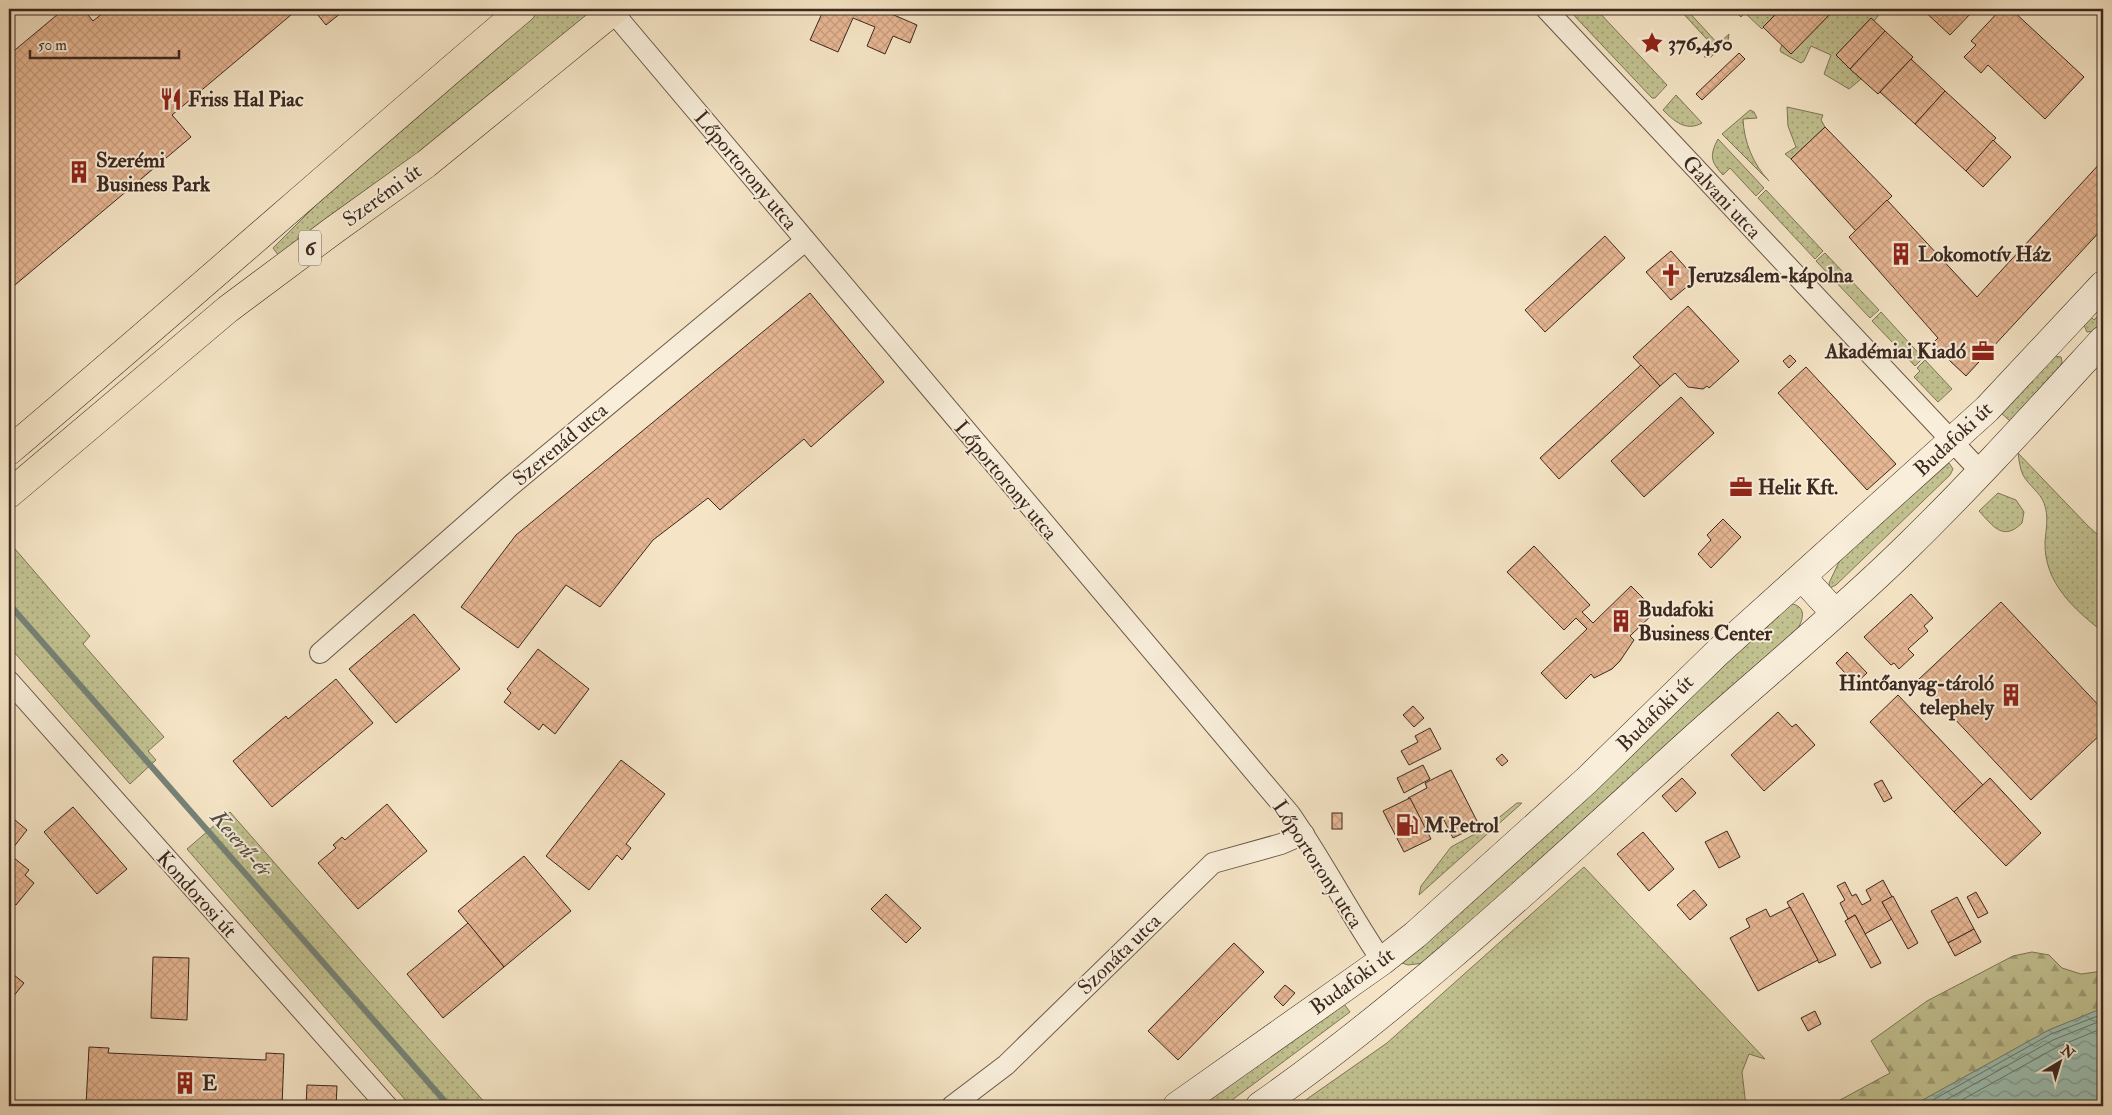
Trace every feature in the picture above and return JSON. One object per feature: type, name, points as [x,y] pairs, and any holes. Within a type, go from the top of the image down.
[{"type":"main road","name":"6","points":[[9,451],[522,9]]},
{"type":"main road","name":"Szerémi út","points":[[9,494],[228,310],[426,164],[614,10]]},
{"type":"main road","name":"Budafoki út","points":[[1177,1106],[1382,961],[1415,935],[1583,784],[1677,690],[1988,408],[2103,285]]},
{"type":"main road","points":[[2063,328],[2097,347]]},
{"type":"main road","name":"Budafoki út","points":[[1260,1106],[1299,1079],[1404,998],[1550,867],[1586,838],[1674,756],[1835,613],[1899,554],[1981,472],[2097,347]]},
{"type":"main road","points":[[1802,577],[1835,613]]},
{"type":"main road","points":[[1382,961],[1404,998]]},
{"type":"street","name":"Galvani utca","points":[[1546,9],[1981,472]]},
{"type":"street","name":"Lőportorony utca","points":[[614,10],[805,240],[1290,814],[1382,961]]},
{"type":"street","name":"Szerenád utca","points":[[320,653],[509,487],[805,240]]},
{"type":"street","name":"Kondorosi út","points":[[9,681],[387,1106]]},
{"type":"street","name":"Szonáta utca","points":[[952,1106],[1006,1065],[1213,863],[1280,844],[1304,834]]},
{"type":"green space","points":[[540,9],[597,9],[461,123],[279,256],[273,248],[330,191],[407,121]]},
{"type":"green space","points":[[1568,9],[1596,9],[1667,85],[1655,98],[1652,98]]},
{"type":"green space","points":[[1679,9],[1686,9],[1718,44],[1729,34],[1728,41],[1711,57],[1704,57],[1714,47]]},
{"type":"green space","points":[[1732,9],[1775,9],[1778,11],[1762,29],[1745,13],[1741,17]]},
{"type":"green space","points":[[1835,9],[1874,9],[1878,12],[1878,16],[1874,21],[1871,18],[1836,55],[1861,79],[1849,89],[1824,74],[1831,55],[1811,46],[1804,61],[1801,63],[1780,50],[1782,45],[1791,54]]},
{"type":"green space","points":[[1676,95],[1702,123],[1686,126],[1671,118],[1663,110]]},
{"type":"green space","points":[[1787,107],[1823,115],[1821,120],[1825,127],[1791,159],[1785,154],[1796,147],[1788,126]]},
{"type":"green space","points":[[1750,110],[1754,112],[1757,118],[1743,119],[1747,144],[1758,167],[1769,181],[1722,134]]},
{"type":"green space","points":[[1718,139],[1764,188],[1756,196],[1730,168],[1723,175],[1716,166],[1712,154]]},
{"type":"green space","points":[[1766,190],[1823,251],[1815,259],[1758,198]]},
{"type":"green space","points":[[1825,253],[1879,310],[1870,318],[1816,261]]},
{"type":"green space","points":[[2103,310],[2103,314],[2097,322],[2101,326],[2095,331],[2087,332],[2084,325],[2090,316],[2094,320]]},
{"type":"green space","points":[[1881,312],[1923,358],[1915,366],[1872,321]]},
{"type":"green space","points":[[2054,356],[2061,357],[2062,362],[2059,369],[2010,421],[2000,412]]},
{"type":"green space","points":[[1925,360],[1952,389],[1938,402],[1914,377],[1920,371],[1917,368]]},
{"type":"green space","points":[[2018,453],[2088,526],[2100,537],[2103,534],[2103,632],[2072,604],[2055,582],[2046,557],[2046,508],[2040,496],[2023,475]]},
{"type":"green space","points":[[1949,463],[1953,469],[1950,475],[1836,585],[1830,588],[1829,583],[1841,558]]},
{"type":"green space","points":[[1998,493],[2016,500],[2024,512],[2022,523],[2015,529],[2004,532],[1999,530],[1979,511]]},
{"type":"green space","points":[[9,542],[90,636],[83,644],[164,737],[148,751],[156,760],[130,784],[14,652],[9,653]]},
{"type":"green space","points":[[1793,604],[1802,611],[1801,622],[1797,630],[1424,963],[1408,965],[1402,963],[1789,606]]},
{"type":"green space","points":[[1517,803],[1522,803],[1419,895],[1421,886],[1451,847],[1486,828]]},
{"type":"green space","points":[[230,812],[488,1106],[406,1106],[408,1103],[187,849]]},
{"type":"green space","points":[[1584,867],[1765,1059],[1749,1054],[1742,1072],[1746,1106],[1297,1106],[1387,1043]]},
{"type":"green space","points":[[2032,952],[2049,955],[2062,968],[2081,974],[2103,971],[2103,1008],[2049,1030],[1912,1106],[1829,1106],[1890,1073],[1871,1041],[1927,1001],[2013,956]]},
{"type":"green space","points":[[1344,1004],[1350,1012],[1224,1106],[1198,1106]]},
{"type":"water","points":[[2103,1008],[2103,1106],[1912,1106],[2049,1030]]},
{"type":"building","name":"Szerémi Business Park","points":[[64,9],[83,9],[93,21],[108,9],[298,9],[172,115],[191,137],[9,290],[9,55]]},
{"type":"building","points":[[313,9],[346,9],[326,25]]},
{"type":"building","points":[[824,9],[880,9],[917,25],[910,43],[893,36],[885,54],[867,46],[875,27],[853,18],[838,52],[810,40]]},
{"type":"building","points":[[1781,9],[1835,9],[1791,54],[1763,27]]},
{"type":"building","points":[[1922,9],[1975,9],[1950,35]]},
{"type":"building","points":[[2001,9],[2011,9],[2084,77],[2045,119],[1988,65],[1981,73],[1964,57],[1976,45],[1971,41]]},
{"type":"building","points":[[1871,18],[1885,31],[1850,69],[1836,55]]},
{"type":"building","points":[[1885,31],[1913,57],[1878,94],[1850,69]]},
{"type":"building","points":[[1739,53],[1745,59],[1702,100],[1696,94]]},
{"type":"building","points":[[1911,59],[1945,91],[1915,124],[1880,92]]},
{"type":"building","points":[[1945,91],[1996,138],[1966,171],[1915,124]]},
{"type":"building","points":[[1825,127],[1892,196],[1856,231],[1791,159]]},
{"type":"building","points":[[1993,140],[2011,157],[1983,187],[1966,171]]},
{"type":"building","name":"Lokomotív Ház","points":[[2103,160],[2103,228],[1966,376],[1932,344],[1938,338],[1849,237],[1887,200],[1977,297]]},
{"type":"building","points":[[1605,236],[1625,258],[1545,332],[1525,310]]},
{"type":"building","name":"Jeruzsálem-kápolna","points":[[1671,251],[1696,279],[1671,300],[1646,272]]},
{"type":"building","points":[[810,293],[884,382],[811,447],[804,439],[720,510],[708,498],[653,540],[600,607],[566,585],[518,648],[461,607],[516,535]]},
{"type":"building","points":[[1688,306],[1739,361],[1709,388],[1707,386],[1703,389],[1688,387],[1675,373],[1660,386],[1633,357]]},
{"type":"building","points":[[1790,355],[1796,361],[1789,368],[1783,361]]},
{"type":"building","points":[[1641,365],[1660,386],[1559,479],[1540,458]]},
{"type":"building","points":[[1806,367],[1896,464],[1867,490],[1778,393]]},
{"type":"building","points":[[1681,397],[1714,433],[1644,497],[1611,461]]},
{"type":"building","points":[[1723,519],[1741,537],[1711,568],[1698,554],[1711,540],[1707,535]]},
{"type":"building","name":"Budafoki Business Center","points":[[1534,546],[1590,605],[1582,612],[1593,623],[1631,586],[1656,611],[1630,636],[1634,640],[1620,661],[1612,669],[1594,678],[1591,674],[1566,699],[1541,673],[1587,629],[1576,618],[1564,630],[1507,572]]},
{"type":"building","points":[[1911,594],[1933,618],[1924,626],[1928,631],[1908,649],[1914,655],[1899,669],[1894,663],[1891,665],[1864,637]]},
{"type":"building","name":"Hintőanyag-tároló telephely","points":[[2001,602],[2103,710],[2103,732],[2031,800],[1918,680]]},
{"type":"building","points":[[414,614],[460,669],[396,723],[349,669]]},
{"type":"building","points":[[538,649],[589,689],[555,734],[543,724],[539,730],[504,702],[511,693],[507,689]]},
{"type":"building","points":[[1847,652],[1867,673],[1855,684],[1836,663]]},
{"type":"building","points":[[336,679],[373,723],[272,807],[233,761],[286,716],[288,719]]},
{"type":"building","points":[[1898,695],[1983,785],[1954,812],[1870,722]]},
{"type":"building","points":[[1413,706],[1424,718],[1414,727],[1403,715]]},
{"type":"building","points":[[1778,712],[1792,727],[1796,724],[1815,745],[1764,791],[1731,755]]},
{"type":"building","points":[[1430,728],[1441,749],[1409,765],[1401,751],[1418,742],[1415,736]]},
{"type":"building","points":[[1502,754],[1508,761],[1502,766],[1496,759]]},
{"type":"building","points":[[621,760],[665,794],[626,844],[631,848],[622,860],[617,855],[589,890],[546,856]]},
{"type":"building","points":[[1423,765],[1430,779],[1404,793],[1397,778]]},
{"type":"building","points":[[1451,770],[1479,825],[1453,838],[1444,820],[1424,830],[1408,798],[1427,788],[1425,783]]},
{"type":"building","points":[[1682,778],[1696,793],[1676,812],[1662,796]]},
{"type":"building","points":[[1990,778],[2041,833],[2006,866],[1954,812]]},
{"type":"building","points":[[1882,780],[1892,798],[1884,802],[1874,784]]},
{"type":"building","name":"M.Petrol","points":[[1410,798],[1431,839],[1404,852],[1383,811]]},
{"type":"building","points":[[387,804],[427,851],[358,909],[318,863],[336,848],[333,845],[342,837],[345,840]]},
{"type":"building","points":[[73,807],[127,869],[97,894],[44,832]]},
{"type":"building","points":[[1332,813],[1342,813],[1342,829],[1332,829]]},
{"type":"building","points":[[9,815],[27,830],[9,853]]},
{"type":"building","points":[[1727,831],[1740,857],[1719,868],[1705,842]]},
{"type":"building","points":[[1643,832],[1674,869],[1649,891],[1617,854]]},
{"type":"building","points":[[9,854],[29,870],[25,875],[34,883],[16,905],[9,900]]},
{"type":"building","points":[[524,856],[571,911],[504,967],[458,911]]},
{"type":"building","points":[[1883,880],[1892,897],[1882,902],[1892,919],[1865,934],[1855,915],[1848,919],[1840,903],[1845,900],[1837,886],[1845,882],[1852,896],[1856,894],[1862,905],[1871,900],[1866,890]]},
{"type":"building","points":[[1694,890],[1707,905],[1690,920],[1677,905]]},
{"type":"building","points":[[1976,892],[1988,913],[1978,918],[1967,897]]},
{"type":"building","points":[[1803,893],[1836,955],[1819,963],[1787,902]]},
{"type":"building","points":[[886,894],[921,928],[906,943],[871,909]]},
{"type":"building","points":[[1893,896],[1918,943],[1908,949],[1882,902]]},
{"type":"building","points":[[1957,897],[1974,929],[1948,943],[1931,911]]},
{"type":"building","points":[[1790,907],[1818,960],[1758,991],[1730,938],[1750,927],[1746,919],[1766,909],[1770,917]]},
{"type":"building","points":[[1855,915],[1881,963],[1871,968],[1845,921]]},
{"type":"building","points":[[468,923],[504,967],[443,1018],[407,974]]},
{"type":"building","points":[[1974,929],[1981,942],[1955,956],[1948,943]]},
{"type":"building","points":[[1234,943],[1264,972],[1178,1060],[1148,1031]]},
{"type":"building","points":[[153,957],[189,958],[187,1020],[151,1018]]},
{"type":"building","points":[[9,971],[24,983],[9,1002]]},
{"type":"building","points":[[1285,985],[1295,993],[1283,1006],[1274,997]]},
{"type":"building","points":[[1815,1011],[1821,1024],[1808,1031],[1801,1018]]},
{"type":"building","name":"E","points":[[89,1047],[109,1048],[108,1053],[266,1060],[266,1053],[284,1054],[282,1106],[86,1106]]},
{"type":"building","points":[[307,1085],[337,1086],[336,1106],[306,1106]]},
{"type":"waterway","name":"Keserű-ér","points":[[9,604],[449,1106]]},
{"type":"place","name":"376,450","points":[[1652,43]]},
{"type":"place","name":"Friss Hal Piac","points":[[171,99]]},
{"type":"place","name":"Szerémi Business Park","points":[[79,172]]},
{"type":"place","name":"Lokomotív Ház","points":[[1901,254]]},
{"type":"place","name":"Jeruzsálem-kápolna","points":[[1671,275]]},
{"type":"place","name":"Akadémiai Kiadó","points":[[1983,351]]},
{"type":"place","name":"Helit Kft.","points":[[1741,487]]},
{"type":"place","name":"Budafoki Business Center","points":[[1621,621]]},
{"type":"place","name":"Hintőanyag-tároló telephely","points":[[2011,695]]},
{"type":"place","name":"M.Petrol","points":[[1407,825]]},
{"type":"place","name":"E","points":[[185,1083]]}]
